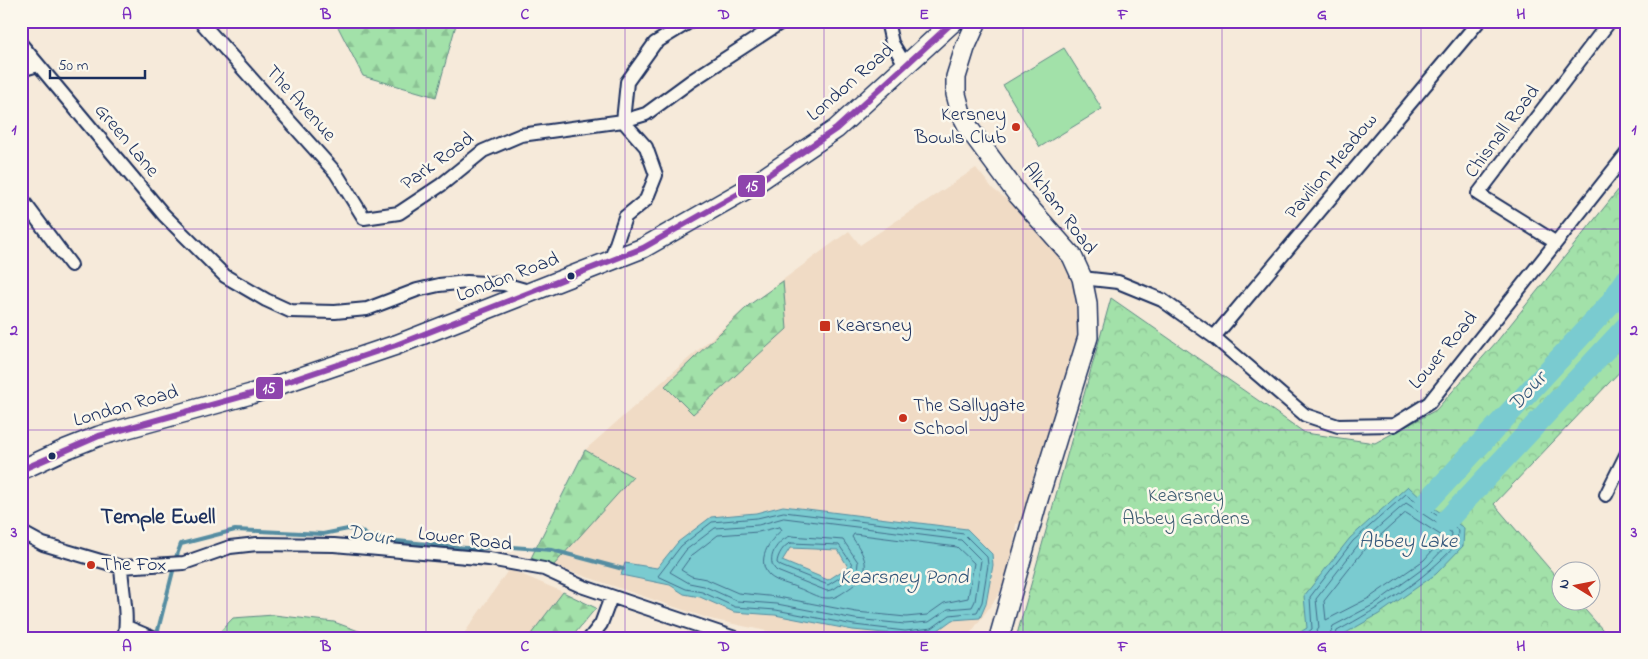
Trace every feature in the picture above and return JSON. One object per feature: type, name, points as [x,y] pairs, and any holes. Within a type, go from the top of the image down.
[{"type":"street","name":"The Avenue","points":[[200,21],[336,173],[364,218]]},
{"type":"street","points":[[610,262],[624,218],[646,200],[656,175],[646,147],[623,120],[627,82],[655,43],[690,21]]},
{"type":"street","name":"Park Road","points":[[364,218],[399,214],[441,185],[483,151],[521,135],[623,120],[646,114],[691,81],[783,21]]},
{"type":"street","points":[[887,21],[892,43],[906,66]]},
{"type":"street","name":"London Road","points":[[21,470],[99,436],[260,391],[396,345],[643,248],[752,186],[836,129],[954,21]]},
{"type":"street","name":"Alkham Road","points":[[976,21],[956,77],[956,94],[961,113],[970,130],[1018,195],[1072,256],[1082,278],[1088,303],[1088,337],[1037,503],[999,638]]},
{"type":"street","name":"Pavilion Meadow","points":[[1214,337],[1479,21]]},
{"type":"street","name":"Chisnall Road","points":[[1555,242],[1478,194],[1610,21]]},
{"type":"street","name":"Green Lane","points":[[21,44],[164,215],[225,276],[266,300],[290,311],[335,312],[367,309],[417,290],[467,282],[504,284],[534,292]]},
{"type":"street","points":[[21,70],[38,65]]},
{"type":"street","name":"Lower Road","points":[[1082,278],[1118,282],[1162,300],[1214,337],[1305,414],[1338,426],[1394,425],[1429,402],[1627,153]]},
{"type":"street","points":[[21,198],[71,265]]},
{"type":"street","points":[[1606,495],[1627,453]]},
{"type":"street","name":"Lower Road","points":[[21,532],[43,544],[121,567],[184,563],[230,547],[257,544],[334,545],[489,560],[544,569],[580,586],[735,638]]},
{"type":"street","points":[[121,567],[122,593],[130,632],[153,638]]},
{"type":"street","points":[[590,638],[601,624],[611,597]]},
{"type":"shaded area","name":"The Sallygate School","points":[[976,168],[994,190],[1025,212],[1062,254],[1076,294],[1078,331],[1071,378],[1052,447],[1034,471],[1031,511],[1024,522],[1016,524],[1011,571],[997,597],[967,638],[812,638],[786,635],[710,619],[531,558],[585,450],[749,305],[849,231],[860,245]]},
{"type":"shaded area","points":[[509,569],[593,607],[567,638],[461,638]]},
{"type":"green space","points":[[335,21],[457,21],[436,97],[363,76]]},
{"type":"green space","points":[[1064,48],[1102,109],[1040,147],[1003,85]]},
{"type":"green space","name":"Kearsney Abbey Gardens","points":[[1627,179],[1627,364],[1494,504],[1550,569],[1550,612],[1587,612],[1610,638],[1016,638],[1111,298],[1305,433],[1375,443],[1436,410],[1498,340]]},
{"type":"green space","points":[[783,281],[787,329],[693,414],[665,386],[749,305]]},
{"type":"green space","points":[[585,450],[633,477],[553,566],[531,558]]},
{"type":"green space","points":[[563,592],[596,608],[571,638],[528,638]]},
{"type":"green space","points":[[274,615],[334,622],[378,638],[214,638],[233,618]]},
{"type":"water","name":"Abbey Lake","points":[[1408,486],[1426,503],[1464,528],[1463,546],[1436,574],[1379,614],[1337,638],[1291,638],[1307,628],[1304,596],[1350,538]]},
{"type":"water","name":"Kearsney Pond","points":[[783,506],[967,529],[992,554],[993,565],[986,604],[980,618],[952,620],[934,633],[905,635],[853,630],[775,615],[734,612],[700,597],[684,594],[670,585],[621,575],[625,563],[657,568],[678,542],[711,517],[756,513]],"holes":[[[790,548],[838,550],[848,567],[828,580],[782,561]]]},
{"type":"waterway","name":"Dour","points":[[1426,503],[1609,305],[1627,279]]},
{"type":"waterway","name":"Dour","points":[[1447,520],[1627,326]]},
{"type":"waterway","name":"Dour","points":[[175,560],[181,544],[235,530],[323,534],[348,529],[359,530],[368,536],[397,541],[476,549],[497,546],[552,550],[623,569]]},
{"type":"waterway","name":"Dour","points":[[156,638],[174,567]]},
{"type":"transit line","name":"15","points":[[21,470],[99,436],[251,394],[396,345],[643,248],[752,186],[836,129],[954,21]]},
{"type":"place","name":"Kersney Bowls Club","points":[[1016,127]]},
{"type":"place","name":"Kearsney","points":[[825,326]]},
{"type":"place","name":"The Sallygate School","points":[[903,418]]},
{"type":"place","name":"The Fox","points":[[91,565]]},
{"type":"district","name":"Temple Ewell","points":[[158,518]]}]
